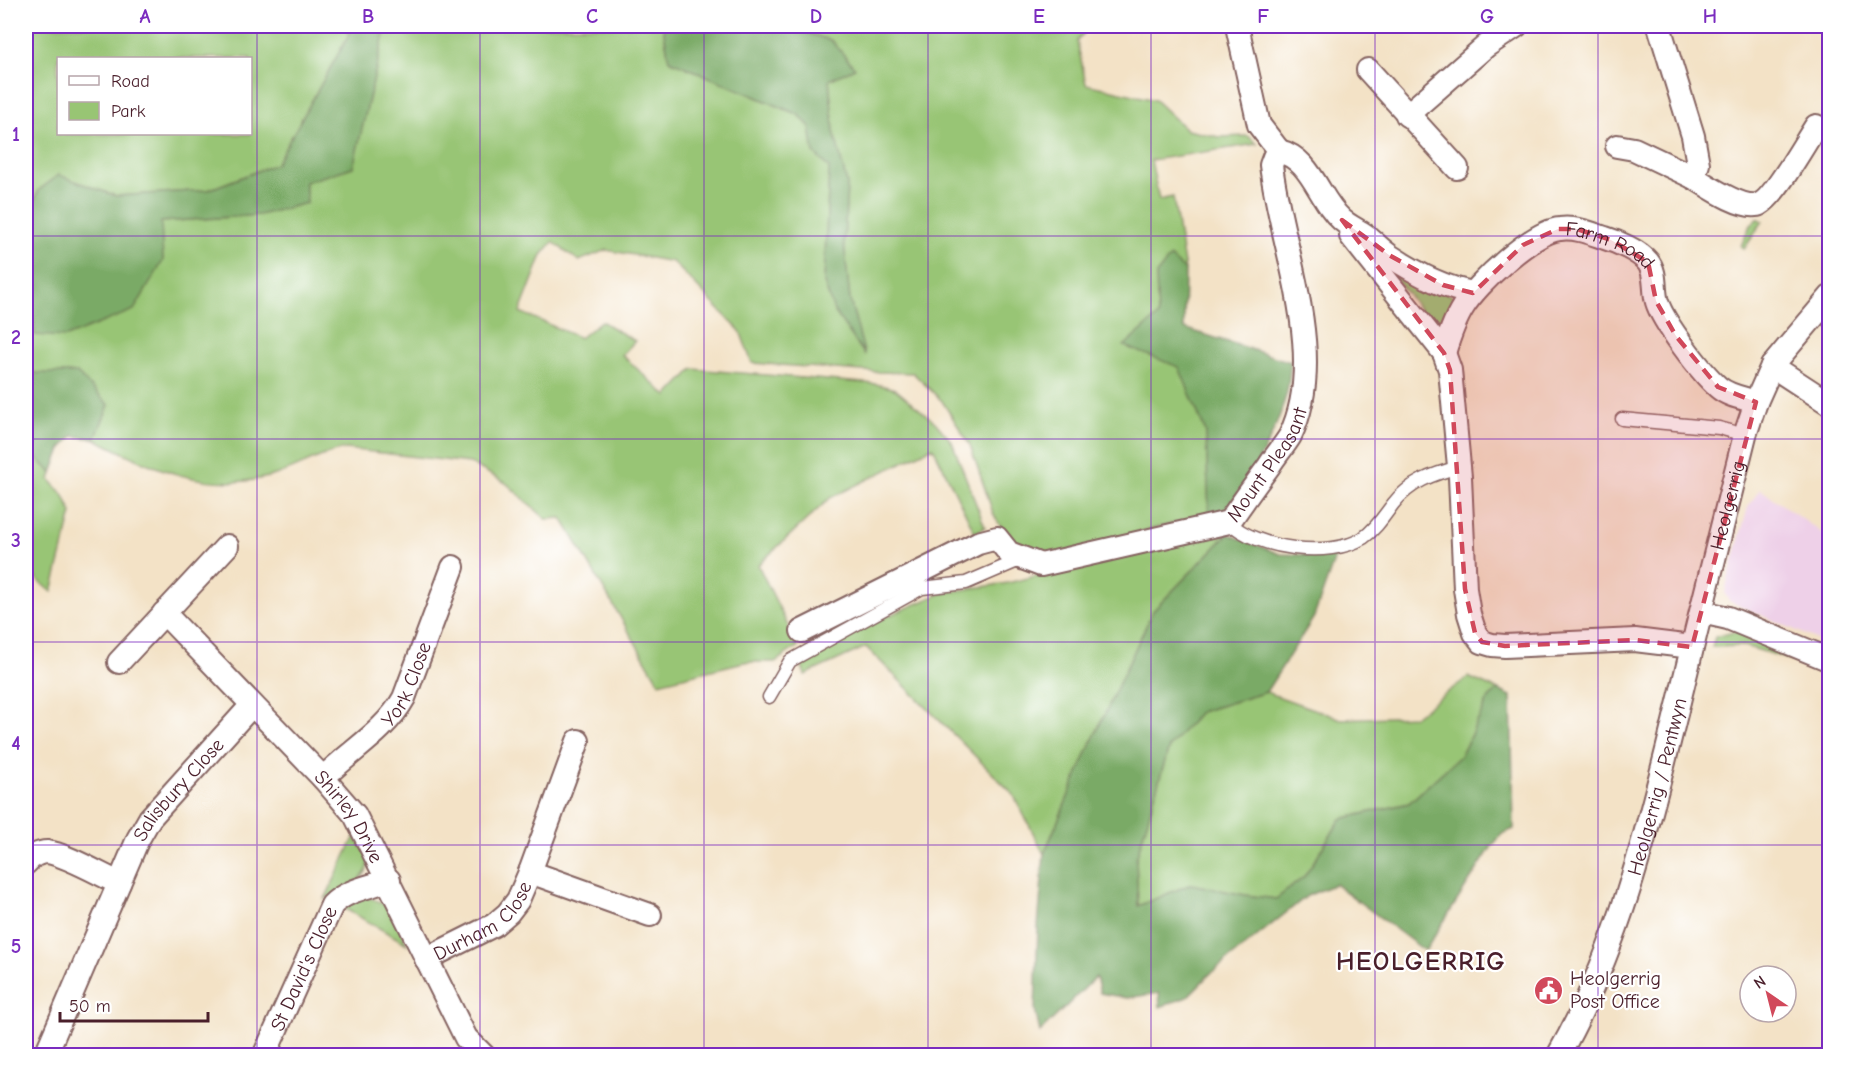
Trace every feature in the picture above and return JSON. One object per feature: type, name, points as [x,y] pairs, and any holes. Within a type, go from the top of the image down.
[{"type":"street","points":[[1237,26],[1259,125],[1279,151],[1290,154],[1301,163],[1355,242],[1444,353],[1450,370],[1459,467],[1465,589],[1475,633],[1482,642],[1505,646],[1635,640],[1692,647]]},
{"type":"street","points":[[1407,115],[1486,46],[1516,26]]},
{"type":"street","points":[[1659,26],[1693,136],[1698,164],[1693,177]]},
{"type":"street","points":[[1368,70],[1457,168]]},
{"type":"street","points":[[1617,146],[1634,149],[1693,177],[1733,200],[1759,205],[1770,196],[1816,126]]},
{"type":"street","name":"Mount Pleasant","points":[[802,631],[978,543],[997,538],[1009,553],[1041,564],[1229,522],[1289,437],[1299,412],[1305,373],[1303,335],[1291,257],[1271,165],[1279,151]]},
{"type":"street","points":[[1342,220],[1365,234],[1389,255],[1454,290],[1473,293]]},
{"type":"street","name":"Farm Road","points":[[1444,353],[1454,322],[1473,293],[1523,245],[1542,234],[1558,229],[1577,229],[1611,240],[1648,262],[1653,270],[1654,291],[1661,312],[1676,336],[1714,382],[1730,394],[1756,402]]},
{"type":"street","name":"Heolgerrig","points":[[1692,647],[1745,435],[1756,402],[1772,366],[1830,297]]},
{"type":"street","points":[[1772,366],[1830,404]]},
{"type":"street","points":[[119,662],[227,546]]},
{"type":"street","name":"York Close","points":[[323,778],[396,712],[404,698],[453,567]]},
{"type":"street","points":[[1702,612],[1728,618],[1830,660]]},
{"type":"street","name":"Shirley Drive","points":[[164,613],[323,778],[355,815],[466,1038],[484,1056]]},
{"type":"street","name":"Heolgerrig / Pentwyn","points":[[1558,1056],[1593,988],[1617,924],[1662,771],[1692,647]]},
{"type":"street","name":"Salisbury Close","points":[[45,1056],[138,838],[150,818],[252,705]]},
{"type":"street","name":"Durham Close","points":[[426,959],[494,925],[518,900],[578,741]]},
{"type":"street","points":[[26,863],[31,857],[45,852],[58,855],[119,883]]},
{"type":"street","name":"Durham Close","points":[[530,872],[650,915]]},
{"type":"street","name":"St David's Close","points":[[264,1056],[332,905],[347,894],[389,880]]},
{"type":"lane","points":[[1622,419],[1719,428],[1745,435]]},
{"type":"lane","points":[[1229,522],[1235,528],[1267,543],[1287,549],[1327,548],[1351,543],[1372,530],[1399,497],[1415,484],[1436,473],[1459,467]]},
{"type":"lane","points":[[769,698],[790,661],[922,588],[966,583],[1023,558]]},
{"type":"highlighted area","points":[[1342,220],[1389,255],[1443,285],[1473,293],[1523,245],[1558,229],[1577,229],[1611,240],[1648,262],[1656,301],[1676,336],[1718,387],[1756,402],[1692,647],[1635,640],[1505,646],[1482,642],[1475,633],[1465,589],[1450,370],[1444,353]]},
{"type":"shaded area","points":[[1760,489],[1829,538],[1829,645],[1729,601],[1725,593],[1748,507]]},
{"type":"green space","points":[[26,26],[344,26],[349,35],[276,164],[208,190],[116,196],[59,175],[39,190],[26,221]]},
{"type":"green space","points":[[349,26],[386,26],[353,167],[305,182],[307,203],[259,215],[161,222],[163,261],[134,310],[66,337],[35,335],[33,317],[26,316],[26,221],[39,190],[59,175],[116,196],[208,190],[276,164],[349,35]]},
{"type":"green space","points":[[386,26],[663,26],[669,60],[799,115],[810,127],[814,153],[829,168],[824,283],[864,353],[850,300],[844,242],[847,184],[834,131],[829,80],[854,68],[832,41],[786,26],[1090,26],[1077,41],[1086,84],[1155,100],[1187,130],[1219,137],[1248,136],[1257,144],[1151,160],[1159,200],[1173,197],[1185,270],[1170,258],[1156,275],[1158,316],[1125,346],[1179,366],[1206,433],[1209,514],[1061,553],[1033,553],[1015,543],[1002,529],[993,513],[970,445],[942,401],[913,373],[752,363],[740,331],[673,262],[606,250],[579,261],[553,242],[542,255],[520,312],[580,338],[601,321],[635,341],[622,355],[667,396],[693,369],[876,384],[895,389],[935,422],[952,442],[985,527],[975,533],[933,447],[830,498],[758,565],[798,646],[775,662],[744,662],[659,683],[562,518],[546,519],[506,483],[470,463],[346,449],[327,454],[272,476],[248,481],[225,482],[180,475],[138,460],[95,439],[109,405],[26,373],[26,316],[33,317],[163,261],[160,222],[259,215],[307,203],[305,182],[353,167]]},
{"type":"green space","points":[[663,26],[786,26],[832,41],[855,68],[829,80],[834,131],[847,184],[844,242],[850,300],[865,355],[834,311],[824,283],[829,168],[814,153],[810,127],[799,115],[669,60]]},
{"type":"green space","points":[[1757,218],[1763,221],[1744,249],[1741,246],[1749,228]]},
{"type":"green space","points":[[1375,251],[1459,300],[1440,337]]},
{"type":"green space","points":[[1170,257],[1185,270],[1184,328],[1291,362],[1287,390],[1280,414],[1260,458],[1225,511],[1209,514],[1206,433],[1179,367],[1124,346],[1158,316],[1156,275]]},
{"type":"green space","points":[[26,373],[77,373],[109,405],[95,439],[73,436],[61,449],[52,473],[32,454],[26,452]]},
{"type":"green space","points":[[26,452],[32,454],[52,473],[50,480],[63,494],[72,513],[52,592],[32,575],[26,581]]},
{"type":"green space","points":[[1228,534],[1153,611],[1088,750],[1044,854],[1013,794],[866,647],[805,675],[800,660],[876,621],[942,593],[1008,583],[1111,557]]},
{"type":"green space","points":[[1228,534],[1280,554],[1311,555],[1337,552],[1314,617],[1266,692],[1200,712],[1169,747],[1136,859],[1138,906],[1191,884],[1276,899],[1304,877],[1341,819],[1409,803],[1461,755],[1489,698],[1498,690],[1511,696],[1514,829],[1502,834],[1492,846],[1425,951],[1335,884],[1307,896],[1210,974],[1187,997],[1160,1007],[1159,993],[1127,998],[1100,993],[1096,977],[1040,1032],[1035,1010],[1044,854],[1088,750],[1153,611]]},
{"type":"green space","points":[[1737,631],[1803,663],[1744,646],[1712,647],[1715,637]]},
{"type":"green space","points":[[1468,677],[1498,690],[1489,698],[1461,755],[1409,803],[1341,819],[1304,877],[1276,899],[1191,884],[1138,906],[1136,859],[1169,747],[1200,712],[1266,692],[1341,719],[1415,716]]},
{"type":"green space","points":[[355,836],[367,856],[367,869],[359,880],[325,899]]},
{"type":"green space","points":[[366,897],[388,908],[397,920],[407,944],[342,907]]},
{"type":"place","name":"Heolgerrig Post Office","points":[[1549,990]]},
{"type":"district","name":"HEOLGERRIG","points":[[1421,962]]}]
